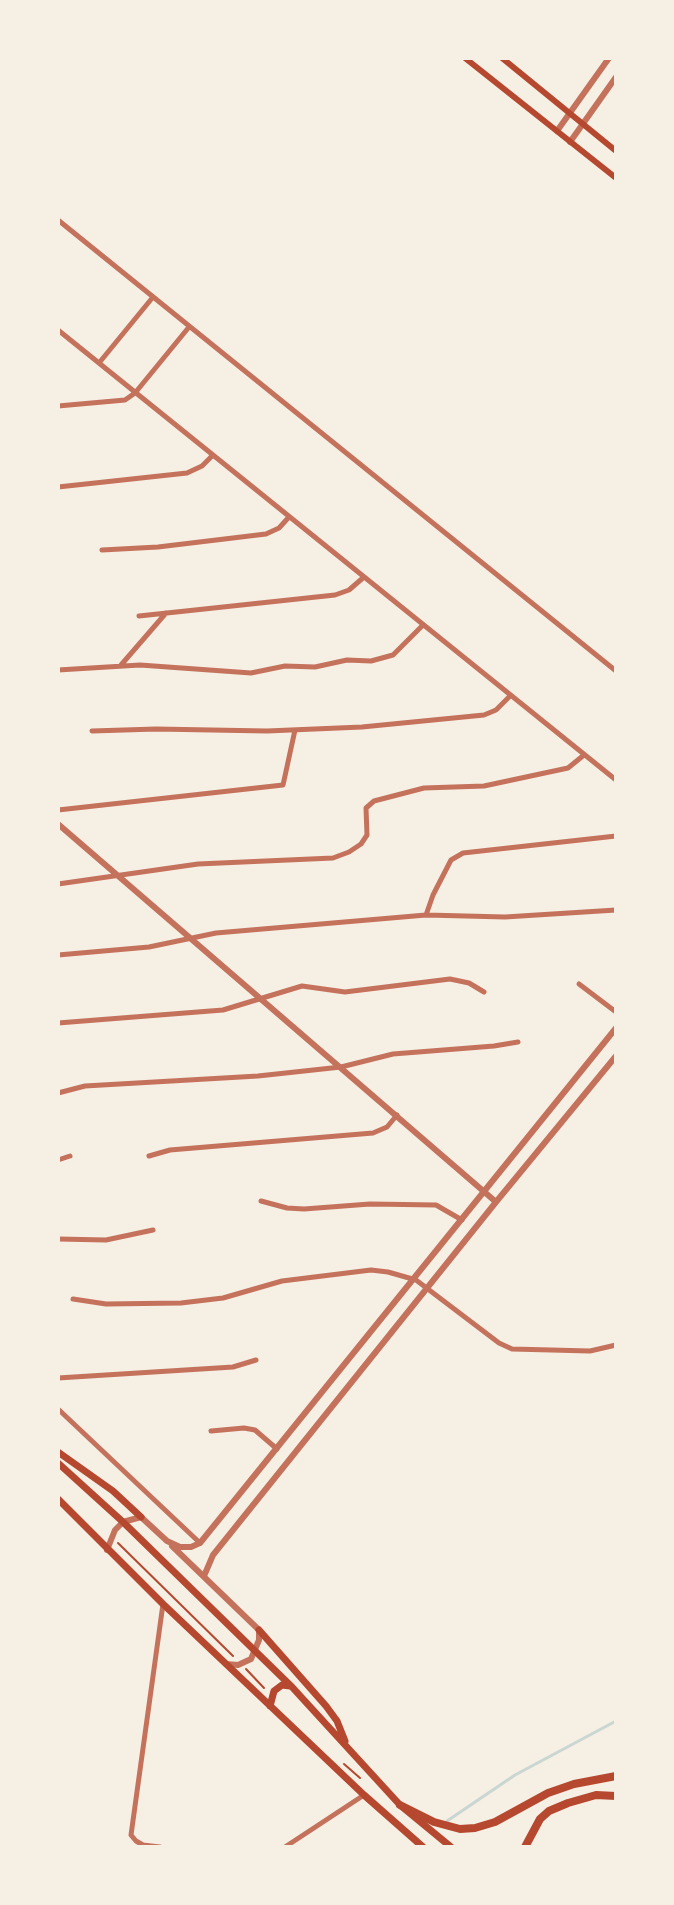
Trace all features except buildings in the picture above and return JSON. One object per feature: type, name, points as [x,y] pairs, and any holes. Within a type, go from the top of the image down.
[{"type":"highway","points":[[400,1805],[434,1822],[460,1829],[475,1828],[495,1822],[548,1793],[574,1784],[616,1776]]},
{"type":"highway","points":[[525,1847],[540,1819],[549,1811],[596,1795],[616,1796]]},
{"type":"main road","points":[[465,58],[616,178]]},
{"type":"main road","points":[[502,58],[616,151]]},
{"type":"main road","points":[[58,1452],[113,1491],[141,1517]]},
{"type":"main road","points":[[58,1463],[292,1687],[400,1805],[451,1847]]},
{"type":"main road","points":[[58,1499],[163,1604],[423,1847]]},
{"type":"main road","points":[[259,1630],[326,1706],[337,1721],[347,1746]]},
{"type":"main road","points":[[270,1706],[274,1691],[282,1685],[292,1687]]},
{"type":"street","points":[[557,131],[609,58]]},
{"type":"street","points":[[570,142],[616,77]]},
{"type":"street","points":[[58,220],[616,671]]},
{"type":"street","points":[[99,363],[153,297]]},
{"type":"street","points":[[58,406],[125,400],[135,393],[189,327]]},
{"type":"street","points":[[58,330],[616,780]]},
{"type":"street","points":[[58,487],[187,473],[202,466],[213,455]]},
{"type":"street","points":[[102,550],[158,547],[266,534],[279,528],[289,517]]},
{"type":"street","points":[[139,616],[335,595],[349,590],[364,577]]},
{"type":"street","points":[[121,666],[166,613]]},
{"type":"street","points":[[58,670],[159,666],[251,673],[285,666],[315,667],[347,660],[382,659],[403,647],[423,625]]},
{"type":"street","points":[[92,731],[362,727],[484,715],[496,710],[510,696]]},
{"type":"street","points":[[58,810],[283,785],[295,730]]},
{"type":"street","points":[[58,884],[198,864],[333,858],[361,844],[367,835],[366,808],[374,801],[424,788],[484,786],[568,768],[584,755]]},
{"type":"street","points":[[58,824],[496,1202]]},
{"type":"street","points":[[426,915],[451,860],[463,853],[616,836]]},
{"type":"street","points":[[58,955],[149,947],[187,937],[426,915],[505,917],[616,910]]},
{"type":"street","points":[[58,1023],[223,1010],[302,986],[345,992],[450,979],[469,983],[484,992]]},
{"type":"street","points":[[579,984],[616,1012]]},
{"type":"street","points":[[167,1541],[186,1548],[200,1543],[616,1028]]},
{"type":"street","points":[[58,1093],[85,1086],[258,1076],[341,1067],[393,1054],[518,1042]]},
{"type":"street","points":[[204,1576],[213,1555],[616,1056]]},
{"type":"street","points":[[149,1156],[170,1150],[373,1133],[387,1127],[397,1115]]},
{"type":"street","points":[[58,1160],[70,1156]]},
{"type":"street","points":[[261,1201],[304,1209],[370,1204],[436,1205],[462,1220]]},
{"type":"street","points":[[58,1239],[106,1240],[153,1230]]},
{"type":"street","points":[[73,1299],[106,1304],[181,1303],[223,1298],[282,1281],[371,1270],[414,1280],[499,1343],[512,1349],[590,1351],[616,1345]]},
{"type":"street","points":[[58,1378],[233,1367],[256,1360]]},
{"type":"street","points":[[58,1409],[200,1543]]},
{"type":"street","points":[[211,1431],[255,1430],[277,1449]]},
{"type":"street","points":[[107,1550],[115,1530],[123,1522],[141,1517],[204,1576],[259,1630],[256,1652],[244,1663],[226,1664]]},
{"type":"street","points":[[160,1847],[143,1845],[131,1835],[163,1604]]},
{"type":"street","points":[[285,1847],[364,1795]]},
{"type":"waterway","points":[[447,1821],[515,1775],[616,1721]]}]
